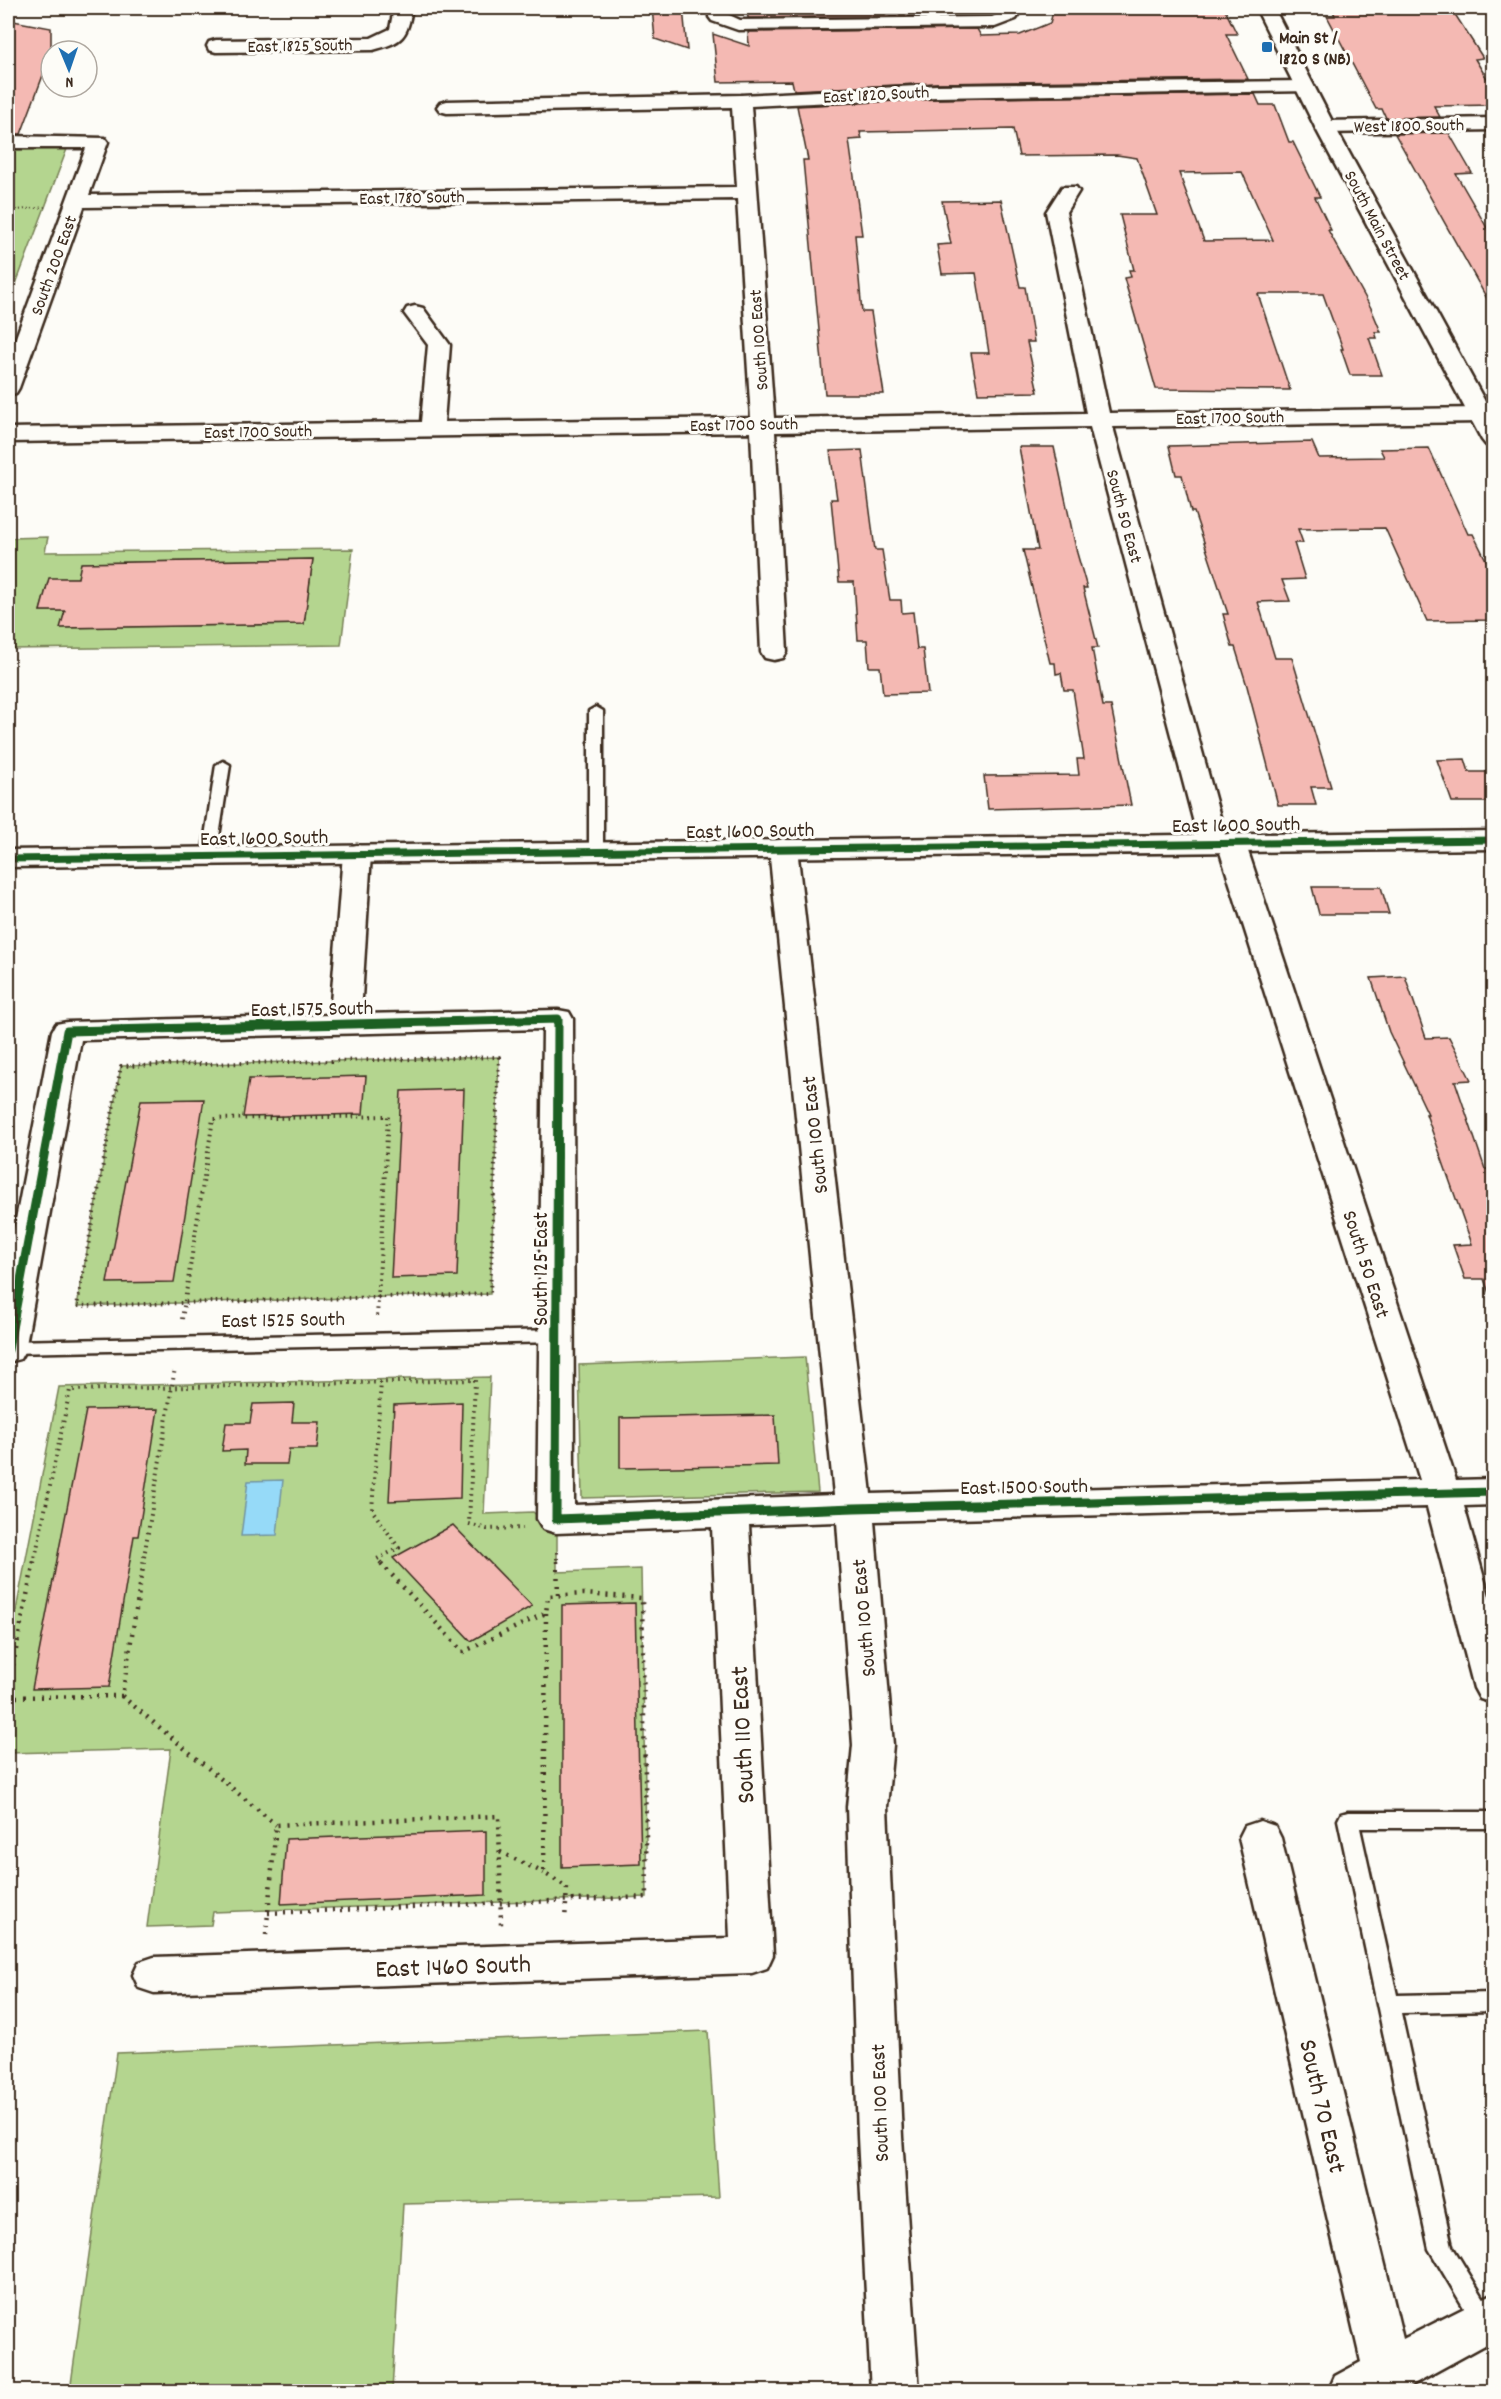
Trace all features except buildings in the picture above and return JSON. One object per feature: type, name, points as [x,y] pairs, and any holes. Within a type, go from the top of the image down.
[{"type":"street","name":"East 1825 South","points":[[216,46],[373,44],[399,31],[403,8]]},
{"type":"street","name":"South Main Street","points":[[1265,8],[1325,127],[1494,440]]},
{"type":"street","points":[[721,14],[738,25],[1005,14]]},
{"type":"street","name":"East 1820 South","points":[[447,107],[741,101],[937,91],[1305,87]]},
{"type":"street","name":"South 100 East","points":[[741,101],[763,424],[774,652]]},
{"type":"street","name":"West 1800 South","points":[[1325,127],[1494,124]]},
{"type":"street","name":"South 200 East","points":[[8,142],[98,142],[8,388]]},
{"type":"street","name":"South 50 East","points":[[1069,191],[1056,212],[1099,418],[1222,842],[1442,1493],[1494,1688]]},
{"type":"street","name":"East 1780 South","points":[[76,201],[747,193]]},
{"type":"street","points":[[415,313],[439,345],[432,429]]},
{"type":"street","name":"East 1700 South","points":[[8,435],[1099,418],[1481,415]]},
{"type":"street","name":"East 1600 South","points":[[8,859],[1494,840]]},
{"type":"street","name":"South 100 East","points":[[783,848],[854,1508],[873,1745],[867,1808],[880,2137],[895,2391]]},
{"type":"street","points":[[345,1025],[357,854]]},
{"type":"street","name":"East 1575 South","points":[[8,1348],[66,1031],[558,1019]]},
{"type":"street","name":"South 125 East","points":[[556,1519],[558,1019]]},
{"type":"street","name":"East 1500 South","points":[[556,1519],[854,1508],[1494,1492]]},
{"type":"street","name":"South 110 East","points":[[730,1514],[752,1955]]},
{"type":"street","name":"South 70 East","points":[[1260,1838],[1370,2382]]},
{"type":"street","name":"East 1460 South","points":[[154,1975],[752,1955]]},
{"type":"street","points":[[1370,2382],[1489,2318]]},
{"type":"lane","points":[[596,711],[596,850]]},
{"type":"lane","points":[[209,856],[223,765]]},
{"type":"lane","name":"East 1525 South","points":[[8,1348],[558,1336]]},
{"type":"lane","points":[[1489,2318],[1441,2249],[1348,1820],[1494,1820]]},
{"type":"lane","points":[[1387,2004],[1494,2002]]},
{"type":"path","points":[[8,211],[46,207]]},
{"type":"path","points":[[499,1057],[490,1294],[185,1303],[77,1306],[122,1066],[499,1057]]},
{"type":"path","points":[[122,1696],[213,1119],[388,1116],[375,1340]]},
{"type":"path","points":[[8,1689],[70,1390],[475,1380],[469,1524],[487,1528],[529,1527],[556,1519],[558,1595]]},
{"type":"path","points":[[381,1382],[372,1510],[399,1548],[377,1559],[463,1652],[546,1613]]},
{"type":"path","points":[[268,1913],[647,1897],[642,1598],[584,1594],[548,1596],[544,1873]]},
{"type":"path","points":[[8,1697],[122,1696],[276,1825],[499,1816],[502,1964]]},
{"type":"path","points":[[263,1971],[276,1825]]},
{"type":"path","points":[[500,1852],[567,1887],[566,1920]]},
{"type":"green space","points":[[67,149],[8,305],[8,150]]},
{"type":"green space","points":[[48,537],[45,552],[353,549],[341,645],[8,649],[8,538]],"holes":[[[313,559],[304,624],[61,628],[65,611],[40,611],[49,579],[78,578],[82,563]]]},
{"type":"green space","points":[[499,1057],[490,1294],[77,1306],[121,1066]]},
{"type":"green space","points":[[805,1357],[818,1492],[582,1498],[579,1365]]},
{"type":"green space","points":[[490,1377],[484,1514],[533,1512],[557,1533],[557,1572],[641,1569],[647,1897],[213,1912],[211,1925],[147,1927],[171,1749],[8,1753],[8,1652],[59,1387]]},
{"type":"green space","points":[[708,2031],[719,2197],[403,2204],[392,2391],[70,2391],[117,2053]]},
{"type":"water","points":[[283,1480],[277,1535],[241,1536],[248,1481]]},
{"type":"cycle path","points":[[8,859],[1494,840]]},
{"type":"cycle path","points":[[8,1350],[67,1031],[558,1019],[556,1519],[854,1508],[1494,1492]]},
{"type":"place","name":"Main St / 1820 S (NB)","points":[[1267,47]]}]
